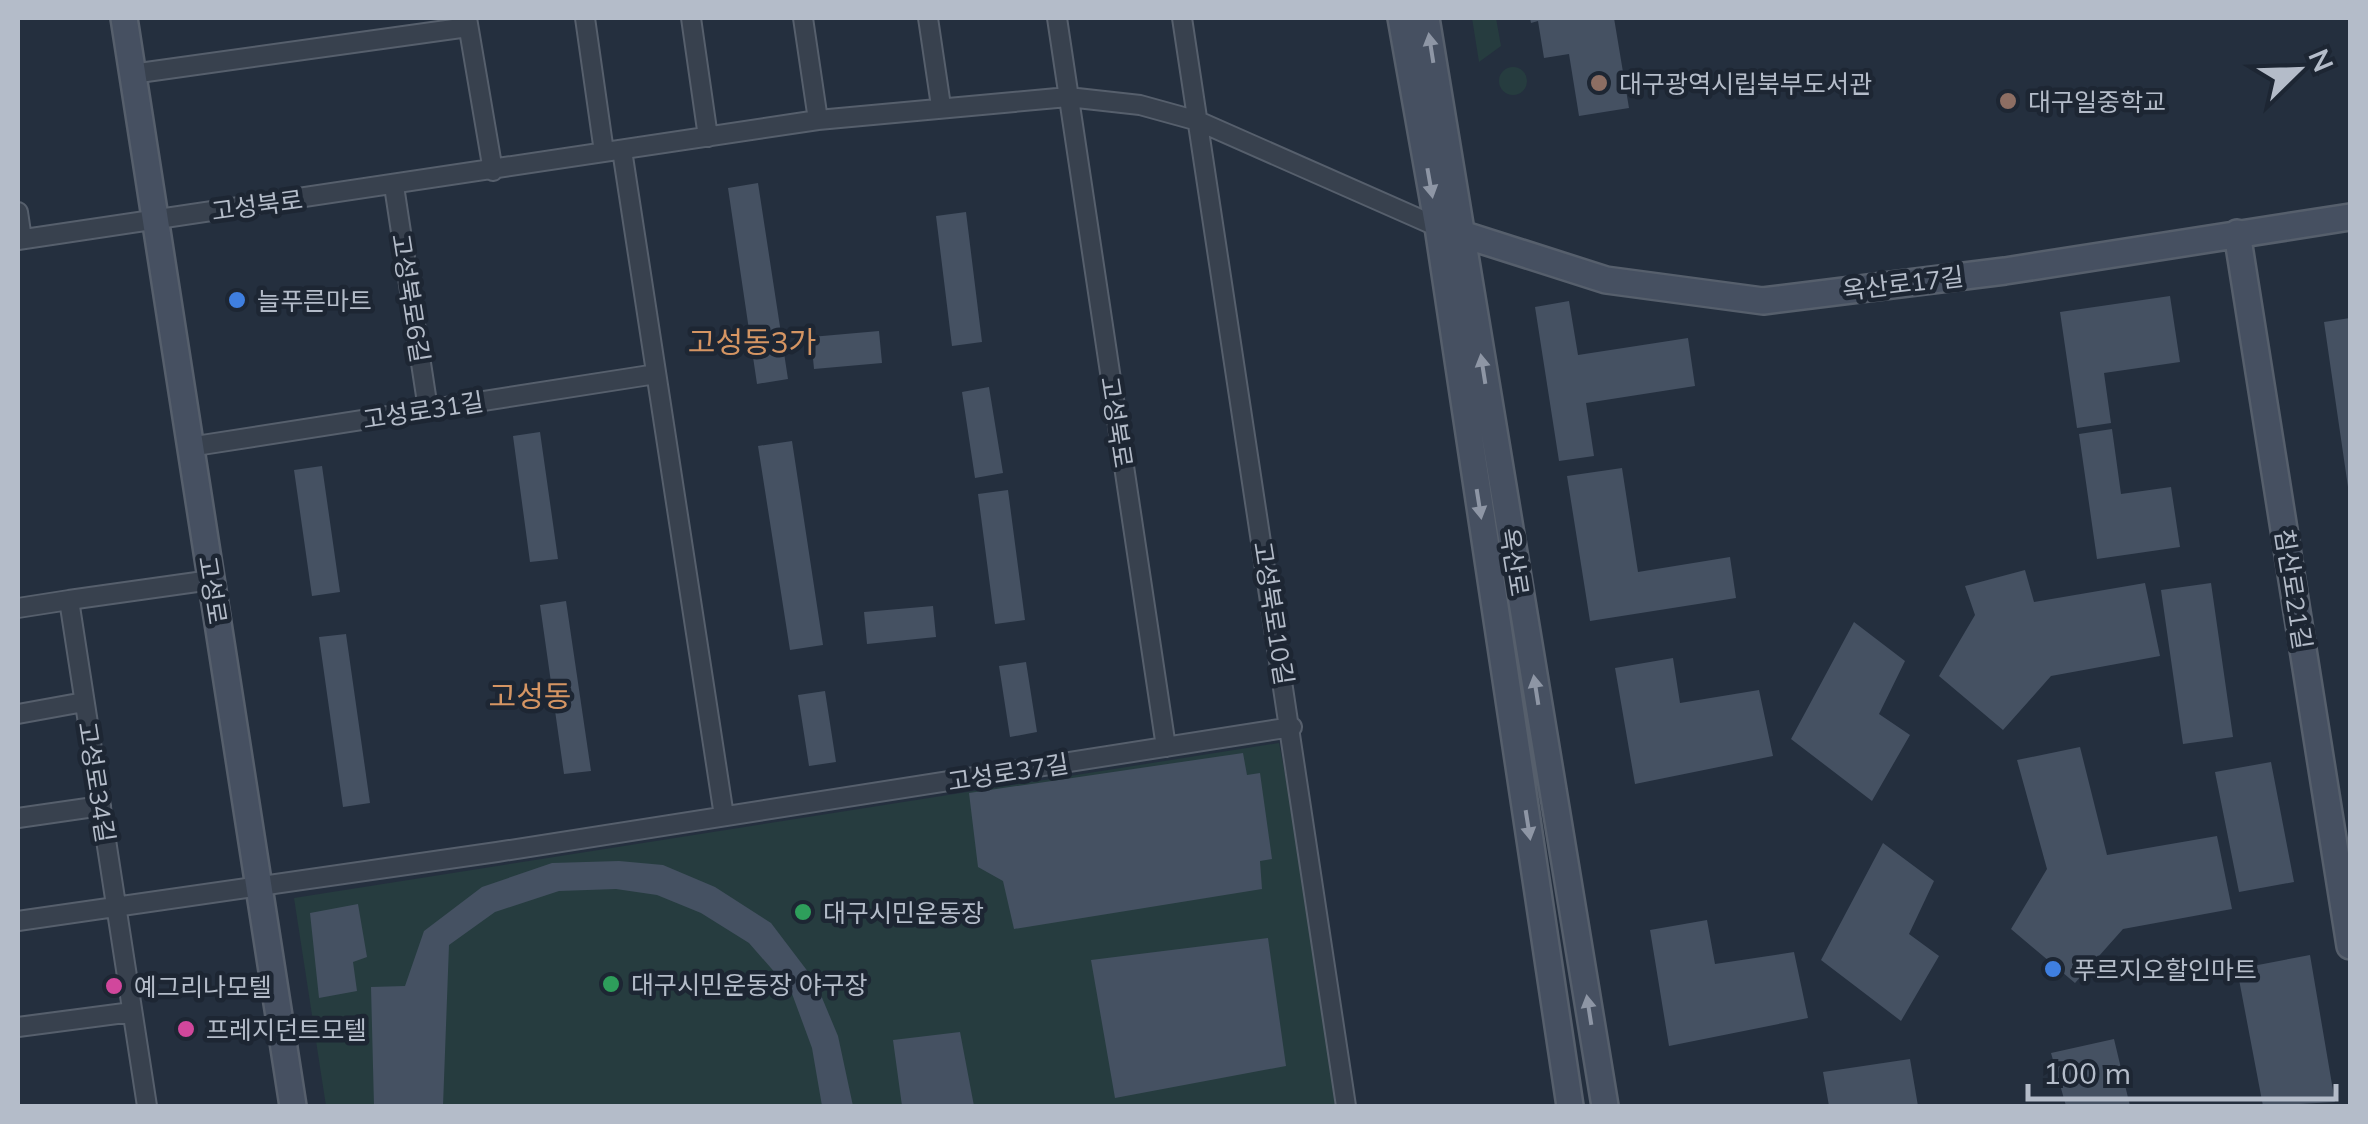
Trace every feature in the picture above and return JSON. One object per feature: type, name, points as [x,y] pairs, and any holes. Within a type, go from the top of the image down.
[{"type":"street","name":"고성로","points":[[124,18],[293,1106]]},
{"type":"street","points":[[585,18],[656,374],[724,816]]},
{"type":"street","points":[[691,18],[708,137]]},
{"type":"street","points":[[802,18],[818,120]]},
{"type":"street","points":[[928,18],[941,106]]},
{"type":"street","name":"고성북로","points":[[1056,18],[1166,747]]},
{"type":"street","points":[[1182,18],[1198,120]]},
{"type":"street","name":"옥산로","points":[[1401,18],[1449,230],[1605,1106]]},
{"type":"street","name":"옥산로","points":[[1426,18],[1449,230],[1570,1106]]},
{"type":"street","points":[[132,74],[468,22],[493,170]]},
{"type":"street","name":"고성북로","points":[[18,212],[20,239],[818,120],[1068,97],[1140,106],[1198,120],[1449,230]]},
{"type":"street","name":"고성북로10길","points":[[1198,120],[1346,1106]]},
{"type":"street","name":"고성북로6길","points":[[394,186],[428,410]]},
{"type":"street","name":"옥산로17길","points":[[1449,230],[1606,280],[1763,301],[2005,270],[2350,217]]},
{"type":"street","name":"침산로21길","points":[[2237,233],[2350,946]]},
{"type":"street","name":"고성로31길","points":[[189,447],[656,374]]},
{"type":"street","points":[[18,608],[212,580]]},
{"type":"street","name":"고성로34길","points":[[68,600],[147,1106]]},
{"type":"street","points":[[18,714],[84,702]]},
{"type":"street","name":"고성로37길","points":[[18,921],[257,888],[1292,727]]},
{"type":"street","points":[[18,818],[100,806]]},
{"type":"street","points":[[18,1027],[132,1012]]},
{"type":"green space","points":[[1472,18],[1496,18],[1501,46],[1479,62]]},
{"type":"green space","points":[[1513,67],[1523,71],[1527,81],[1523,91],[1513,95],[1503,91],[1499,81],[1503,71]]},
{"type":"green space","name":"대구시민운동장","points":[[1279,743],[1314,925],[1340,1106],[326,1106],[294,898]]},
{"type":"building","name":"대구광역시립북부도서관","points":[[1530,18],[1614,18],[1629,108],[1579,116],[1569,54],[1544,58],[1538,21],[1531,23]]},
{"type":"building","points":[[758,183],[788,379],[757,384],[728,188]]},
{"type":"building","points":[[966,212],[982,342],[952,346],[936,216]]},
{"type":"building","points":[[2170,296],[2180,362],[2104,373],[2111,423],[2077,428],[2060,312]]},
{"type":"building","points":[[1569,301],[1578,355],[1688,338],[1695,386],[1586,403],[1594,456],[1559,461],[1535,307]]},
{"type":"building","points":[[2350,318],[2350,487],[2348,487],[2324,322]]},
{"type":"building","points":[[879,331],[882,363],[814,369],[811,337]]},
{"type":"building","points":[[989,387],[1003,473],[975,478],[962,392]]},
{"type":"building","points":[[2112,429],[2121,494],[2171,487],[2180,547],[2097,559],[2079,434]]},
{"type":"building","points":[[540,432],[558,559],[530,562],[513,436]]},
{"type":"building","points":[[792,441],[823,645],[790,650],[758,446]]},
{"type":"building","points":[[322,466],[340,592],[312,596],[294,470]]},
{"type":"building","points":[[1622,468],[1638,572],[1730,557],[1736,598],[1590,621],[1567,476]]},
{"type":"building","points":[[1008,490],[1025,620],[995,624],[978,494]]},
{"type":"building","points":[[2025,570],[2034,602],[2145,583],[2160,656],[2051,676],[2003,730],[1939,676],[1975,615],[1965,586]]},
{"type":"building","points":[[2211,583],[2233,737],[2183,744],[2161,590]]},
{"type":"building","points":[[566,601],[591,771],[564,774],[540,605]]},
{"type":"building","points":[[933,606],[936,637],[867,644],[864,612]]},
{"type":"building","points":[[1854,622],[1905,661],[1879,714],[1910,735],[1872,801],[1791,739]]},
{"type":"building","points":[[346,634],[370,803],[343,807],[319,637]]},
{"type":"building","points":[[1673,658],[1680,703],[1759,690],[1773,756],[1635,784],[1615,668]]},
{"type":"building","points":[[1026,662],[1037,732],[1010,737],[999,666]]},
{"type":"building","points":[[825,691],[836,762],[809,766],[798,695]]},
{"type":"building","points":[[2080,747],[2107,855],[2217,836],[2232,909],[2123,929],[2075,983],[2011,929],[2047,869],[2017,760]]},
{"type":"building","points":[[1243,753],[1247,775],[1260,773],[1272,859],[1260,861],[1262,889],[1014,929],[1003,881],[978,867],[969,793]]},
{"type":"building","points":[[2271,762],[2294,882],[2239,892],[2215,772]]},
{"type":"building","points":[[1883,843],[1934,881],[1909,934],[1939,956],[1901,1021],[1821,960]]},
{"type":"building","points":[[619,861],[663,865],[715,887],[771,923],[815,981],[838,1036],[853,1106],[822,1106],[812,1048],[791,991],[749,943],[701,913],[657,895],[616,889],[559,891],[495,912],[449,945],[443,1106],[374,1106],[371,987],[405,986],[424,931],[482,887],[552,863]]},
{"type":"building","points":[[358,904],[367,957],[353,962],[357,991],[319,998],[310,913]]},
{"type":"building","points":[[1707,920],[1715,964],[1794,952],[1808,1018],[1669,1046],[1650,930]]},
{"type":"building","points":[[1268,938],[1286,1066],[1115,1098],[1091,960]]},
{"type":"building","points":[[2310,955],[2335,1102],[2263,1106],[2237,969]]},
{"type":"building","points":[[960,1032],[974,1106],[902,1106],[893,1040]]},
{"type":"building","points":[[2114,1039],[2130,1106],[2066,1106],[2051,1053]]},
{"type":"building","points":[[1910,1059],[1918,1106],[1829,1106],[1823,1072]]},
{"type":"place","name":"대구광역시립북부도서관","points":[[1599,83]]},
{"type":"place","name":"대구일중학교","points":[[2008,101]]},
{"type":"place","name":"늘푸른마트","points":[[237,300]]},
{"type":"place","name":"대구시민운동장","points":[[803,912]]},
{"type":"place","name":"푸르지오할인마트","points":[[2053,969]]},
{"type":"place","name":"대구시민운동장 야구장","points":[[611,984]]},
{"type":"place","name":"예그리나모텔","points":[[114,986]]},
{"type":"place","name":"프레지던트모텔","points":[[186,1029]]},
{"type":"district","name":"고성동3가","points":[[752,342]]},
{"type":"district","name":"고성동","points":[[530,696]]}]
